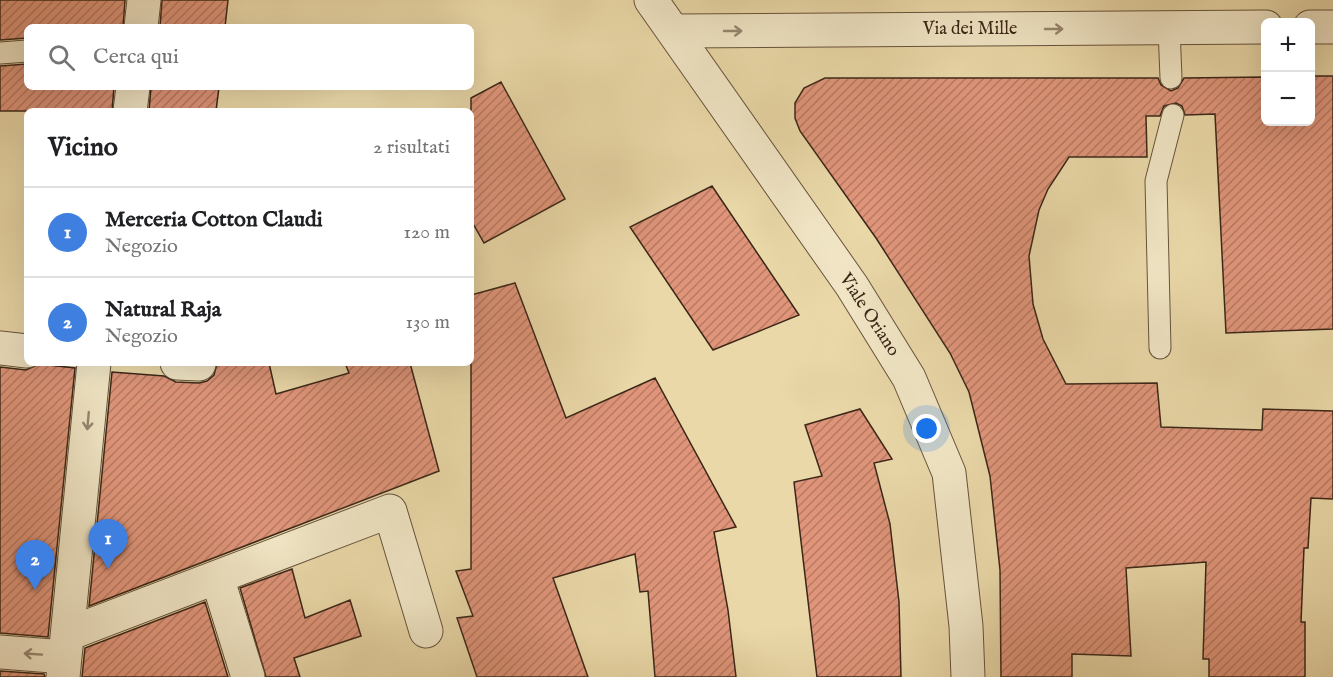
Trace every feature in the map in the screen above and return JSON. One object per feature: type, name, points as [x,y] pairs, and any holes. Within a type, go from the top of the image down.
[{"type":"street","points":[[141,24],[144,0]]},
{"type":"street","name":"Viale Oriano","points":[[651,0],[675,31],[852,286],[909,378],[949,473],[966,626],[968,677]]},
{"type":"street","name":"Via dei Mille","points":[[675,31],[1261,27]]},
{"type":"street","points":[[1315,27],[1333,27]]},
{"type":"street","points":[[130,108],[133,90]]},
{"type":"street","points":[[0,348],[24,351]]},
{"type":"street","points":[[66,656],[94,366]]},
{"type":"street","points":[[0,652],[66,656],[217,577],[390,511],[426,631]]},
{"type":"street","points":[[217,577],[248,677]]},
{"type":"lane","points":[[1169,28],[1171,78]]},
{"type":"lane","points":[[0,53],[24,51]]},
{"type":"lane","points":[[1160,348],[1156,181],[1173,115]]},
{"type":"building","points":[[0,0],[125,0],[123,24],[24,24],[24,38],[0,40]]},
{"type":"building","points":[[162,0],[228,0],[225,24],[160,24]]},
{"type":"building","points":[[24,64],[24,90],[114,90],[112,108],[24,108],[24,111],[0,111],[0,66]]},
{"type":"building","points":[[1315,76],[1333,76],[1333,329],[1226,333],[1215,114],[1185,115],[1182,106],[1176,103],[1164,106],[1160,116],[1146,116],[1147,157],[1069,157],[1048,189],[1039,210],[1029,256],[1033,304],[1043,339],[1066,384],[1157,383],[1161,427],[1262,430],[1263,409],[1333,411],[1333,499],[1311,498],[1308,548],[1304,548],[1301,622],[1305,622],[1305,677],[1209,677],[1209,659],[1203,659],[1206,562],[1126,568],[1131,656],[1072,654],[1072,677],[1001,677],[1000,570],[990,476],[969,392],[950,353],[876,238],[800,131],[795,118],[795,103],[804,88],[825,78],[1158,78],[1161,85],[1171,91],[1178,88],[1184,78],[1261,77],[1261,126],[1315,126]]},
{"type":"building","points":[[501,82],[565,199],[484,243],[474,225],[474,108],[471,108],[471,98]]},
{"type":"building","points":[[151,90],[219,90],[216,108],[149,108]]},
{"type":"building","points":[[712,186],[799,315],[713,350],[630,227]]},
{"type":"building","points":[[515,283],[566,418],[655,378],[736,527],[714,532],[728,610],[736,677],[655,677],[648,591],[640,592],[635,554],[553,578],[588,677],[477,677],[457,618],[473,616],[456,571],[471,569],[471,366],[474,366],[474,294]]},
{"type":"building","points":[[35,366],[75,368],[48,637],[0,633],[0,367],[26,370]]},
{"type":"building","points":[[216,366],[270,366],[276,394],[349,373],[346,366],[411,366],[439,471],[89,606],[112,372],[164,376],[176,382],[199,383],[207,381],[214,375]]},
{"type":"building","points":[[860,409],[892,459],[874,463],[890,524],[899,602],[901,677],[817,677],[794,482],[822,476],[805,425]]},
{"type":"building","points":[[292,569],[305,618],[350,600],[361,636],[294,658],[300,677],[266,677],[240,588]]},
{"type":"building","points":[[205,602],[228,677],[82,677],[85,648]]},
{"type":"building","points":[[0,671],[44,674],[45,677],[0,677]]},
{"type":"place","name":"Merceria Cotton Claudi","points":[[108,569]]},
{"type":"place","name":"Natural Raja","points":[[35,590]]}]
